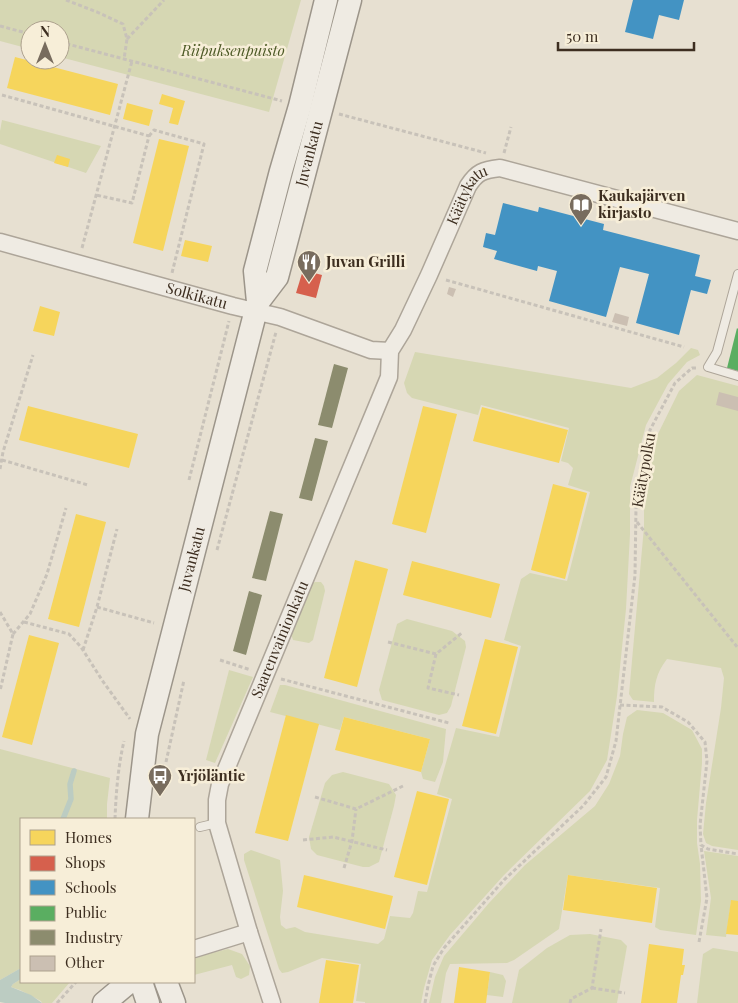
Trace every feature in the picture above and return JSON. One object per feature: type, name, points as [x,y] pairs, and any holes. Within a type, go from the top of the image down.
[{"type":"main road","name":"Juvankatu","points":[[137,818],[147,734],[257,306],[255,271],[300,106],[326,0]]},
{"type":"main road","name":"Juvankatu","points":[[257,306],[277,277],[350,0]]},
{"type":"main road","points":[[166,983],[174,1003]]},
{"type":"main road","points":[[104,1003],[141,987]]},
{"type":"main road","points":[[126,1003],[141,987]]},
{"type":"street","name":"Käätykatu","points":[[390,351],[404,330],[468,186],[474,176],[482,171],[500,168],[738,231]]},
{"type":"street","name":"Solkikatu","points":[[0,242],[233,306],[257,306],[371,350],[390,351]]},
{"type":"street","name":"Saarenvainionkatu","points":[[272,1003],[217,823],[217,800],[220,784],[389,376],[390,351]]},
{"type":"street","points":[[195,949],[249,932]]},
{"type":"lane","points":[[738,274],[717,352],[708,367],[738,376]]},
{"type":"lane","points":[[200,827],[217,823]]},
{"type":"path","points":[[66,0],[123,24],[127,39],[124,59]]},
{"type":"path","points":[[127,39],[164,0]]},
{"type":"path","points":[[0,26],[20,31]]},
{"type":"path","points":[[70,45],[289,103]]},
{"type":"path","points":[[82,249],[132,61]]},
{"type":"path","points":[[2,95],[149,136]]},
{"type":"path","points":[[500,168],[511,127]]},
{"type":"path","points":[[96,195],[132,204],[149,136],[154,130],[204,144],[168,289]]},
{"type":"path","points":[[429,275],[684,347]]},
{"type":"path","points":[[215,556],[280,316]]},
{"type":"path","points":[[0,469],[3,452],[33,355]]},
{"type":"path","name":"Käätypolku","points":[[425,1003],[434,966],[444,948],[504,880],[583,806],[606,777],[616,741],[635,575],[636,507],[650,430],[675,383],[692,368],[708,367]]},
{"type":"path","points":[[2,460],[88,485]]},
{"type":"path","points":[[0,691],[13,634],[30,614],[48,574],[66,508]]},
{"type":"path","points":[[636,521],[738,648]]},
{"type":"path","points":[[83,650],[97,606],[117,529]]},
{"type":"path","points":[[97,606],[154,623]]},
{"type":"path","points":[[0,612],[13,634]]},
{"type":"path","points":[[24,622],[70,634],[130,719]]},
{"type":"path","points":[[459,695],[428,688],[436,654],[464,632]]},
{"type":"path","points":[[388,642],[436,654]]},
{"type":"path","points":[[220,660],[265,674],[449,723]]},
{"type":"path","points":[[165,765],[186,671]]},
{"type":"path","points":[[620,705],[662,708],[688,722],[705,742],[707,761],[700,825],[707,898],[700,942]]},
{"type":"path","points":[[316,798],[356,809],[405,785]]},
{"type":"path","points":[[344,868],[352,841],[356,809]]},
{"type":"path","points":[[304,840],[333,836],[387,850]]},
{"type":"path","points":[[701,845],[708,849],[738,854]]},
{"type":"path","points":[[592,988],[601,929]]},
{"type":"path","points":[[57,1003],[75,983]]},
{"type":"path","points":[[570,1003],[571,999],[592,988],[625,993]]},
{"type":"green space","name":"Riipuksenpuisto","points":[[0,0],[301,0],[269,112],[70,60],[70,20],[20,20],[20,46],[0,41]]},
{"type":"green space","points":[[2,120],[101,146],[86,173],[0,144]]},
{"type":"green space","points":[[691,348],[698,350],[700,355],[687,362],[668,384],[646,425],[630,487],[630,534],[626,609],[617,696],[607,760],[590,791],[504,875],[450,935],[432,960],[421,1003],[365,1003],[356,1001],[361,964],[322,958],[282,973],[279,969],[244,860],[244,854],[251,850],[280,860],[283,891],[280,917],[281,925],[286,929],[295,927],[305,932],[378,944],[384,939],[390,916],[410,918],[418,891],[427,892],[452,799],[437,794],[456,728],[499,737],[521,646],[504,640],[521,579],[530,573],[567,581],[590,492],[568,485],[573,468],[568,463],[561,461],[569,428],[481,405],[478,415],[412,398],[407,393],[404,383],[415,352],[631,388],[657,378]]},
{"type":"green space","points":[[697,375],[738,386],[738,850],[712,846],[706,843],[703,834],[721,708],[724,678],[721,668],[667,659],[656,679],[654,702],[633,700],[629,694],[644,527],[644,492],[655,440],[679,391]]},
{"type":"green space","points":[[321,582],[325,591],[313,640],[309,643],[293,640],[291,634],[311,584]]},
{"type":"green space","points":[[407,619],[452,631],[465,641],[466,647],[451,706],[447,713],[439,715],[382,700],[379,690],[397,624]]},
{"type":"green space","points":[[229,670],[253,677],[215,763],[206,760]]},
{"type":"green space","points":[[280,685],[446,729],[443,762],[435,782],[423,779],[421,772],[430,739],[344,717],[340,730],[270,712]]},
{"type":"green space","points":[[637,710],[663,713],[692,730],[702,749],[697,820],[701,901],[696,935],[660,930],[655,927],[660,888],[568,875],[559,929],[507,963],[450,964],[446,973],[441,1003],[429,1003],[435,977],[444,956],[489,903],[525,865],[595,806],[609,784],[620,756],[627,717]]},
{"type":"green space","points":[[0,749],[110,778],[107,818],[20,818],[20,969],[0,980]]},
{"type":"green space","points":[[343,772],[389,784],[396,795],[379,862],[369,867],[317,855],[311,849],[309,837],[325,783],[332,775]]},
{"type":"green space","points":[[704,851],[738,856],[738,901],[731,901],[726,937],[706,935],[711,898]]},
{"type":"green space","points":[[590,934],[621,940],[627,946],[617,1003],[512,1003],[519,970],[547,948],[570,935]]},
{"type":"green space","points":[[713,948],[738,952],[738,1003],[697,1003],[703,954]]},
{"type":"green space","points":[[228,949],[242,954],[250,966],[249,975],[241,979],[236,977],[232,965],[195,975],[195,959]]},
{"type":"green space","points":[[490,972],[503,975],[506,981],[503,997],[487,995]]},
{"type":"green space","points":[[20,980],[20,983],[69,983],[52,1003],[42,1003],[11,987]]},
{"type":"shaded area","points":[[20,969],[20,980],[11,987],[31,995],[42,1003],[0,1002],[0,980]]},
{"type":"building: Homes","points":[[15,57],[20,58],[20,70],[65,70],[118,84],[110,115],[7,88]]},
{"type":"building: Homes","points":[[162,94],[185,101],[178,125],[169,123],[173,108],[159,104]]},
{"type":"building: Homes","points":[[127,103],[153,110],[149,126],[123,119]]},
{"type":"building: Homes","points":[[159,139],[189,146],[163,251],[133,243]]},
{"type":"building: Homes","points":[[57,155],[70,159],[68,167],[54,163]]},
{"type":"building: Homes","points":[[185,240],[212,246],[208,262],[181,256]]},
{"type":"building: Homes","points":[[40,306],[60,312],[54,336],[33,331]]},
{"type":"building: Homes","points":[[28,406],[138,434],[129,468],[19,440]]},
{"type":"building: Homes","points":[[423,406],[457,414],[426,533],[392,524]]},
{"type":"building: Homes","points":[[482,407],[568,430],[559,463],[473,441]]},
{"type":"building: Homes","points":[[553,484],[587,493],[565,579],[531,570]]},
{"type":"building: Homes","points":[[76,514],[106,522],[79,627],[48,619]]},
{"type":"building: Homes","points":[[355,560],[388,569],[357,687],[324,678]]},
{"type":"building: Homes","points":[[412,561],[500,584],[491,618],[403,595]]},
{"type":"building: Homes","points":[[29,635],[59,643],[32,745],[2,737]]},
{"type":"building: Homes","points":[[485,639],[518,647],[496,734],[462,726]]},
{"type":"building: Homes","points":[[286,715],[319,724],[288,841],[255,833]]},
{"type":"building: Homes","points":[[344,717],[430,739],[421,772],[335,750]]},
{"type":"building: Homes","points":[[417,791],[449,799],[427,885],[394,877]]},
{"type":"building: Homes","points":[[304,875],[393,896],[385,929],[297,907]]},
{"type":"building: Homes","points":[[568,875],[657,888],[652,923],[563,910]]},
{"type":"building: Homes","points":[[731,900],[738,901],[738,935],[726,934]]},
{"type":"building: Homes","points":[[649,944],[684,949],[682,965],[685,965],[683,975],[681,975],[677,1003],[641,1003]]},
{"type":"building: Homes","points":[[326,960],[359,965],[353,1003],[319,1003]]},
{"type":"building: Homes","points":[[459,967],[490,972],[486,1003],[454,1003]]},
{"type":"building: Shops","points":[[303,270],[322,275],[316,298],[296,293]]},
{"type":"building: Schools","points":[[633,0],[684,0],[679,20],[659,15],[653,39],[625,32]]},
{"type":"building: Schools","points":[[503,203],[538,212],[539,207],[604,224],[603,230],[700,255],[695,276],[711,280],[707,294],[691,290],[679,335],[636,323],[649,274],[620,267],[606,317],[549,301],[557,271],[538,266],[537,271],[494,259],[497,251],[483,247],[486,233],[495,235]]},
{"type":"building: Public","points":[[738,329],[738,371],[727,368]]},
{"type":"building: Industry","points":[[334,364],[348,368],[332,428],[318,425]]},
{"type":"building: Industry","points":[[315,438],[328,441],[312,501],[299,498]]},
{"type":"building: Industry","points":[[270,511],[283,514],[266,581],[252,578]]},
{"type":"building: Industry","points":[[249,591],[262,595],[246,655],[233,651]]},
{"type":"building: Other","points":[[449,287],[456,289],[453,297],[447,294]]},
{"type":"building: Other","points":[[615,313],[629,317],[627,326],[612,322]]},
{"type":"building: Other","points":[[719,392],[738,397],[738,411],[716,405]]},
{"type":"waterway","points":[[63,818],[71,799],[70,784],[74,771]]},
{"type":"place","name":"Kaukajärven kirjasto","points":[[581,226]]},
{"type":"place","name":"Juvan Grilli","points":[[309,283]]},
{"type":"place","name":"Yrjöläntie","points":[[160,797]]}]
